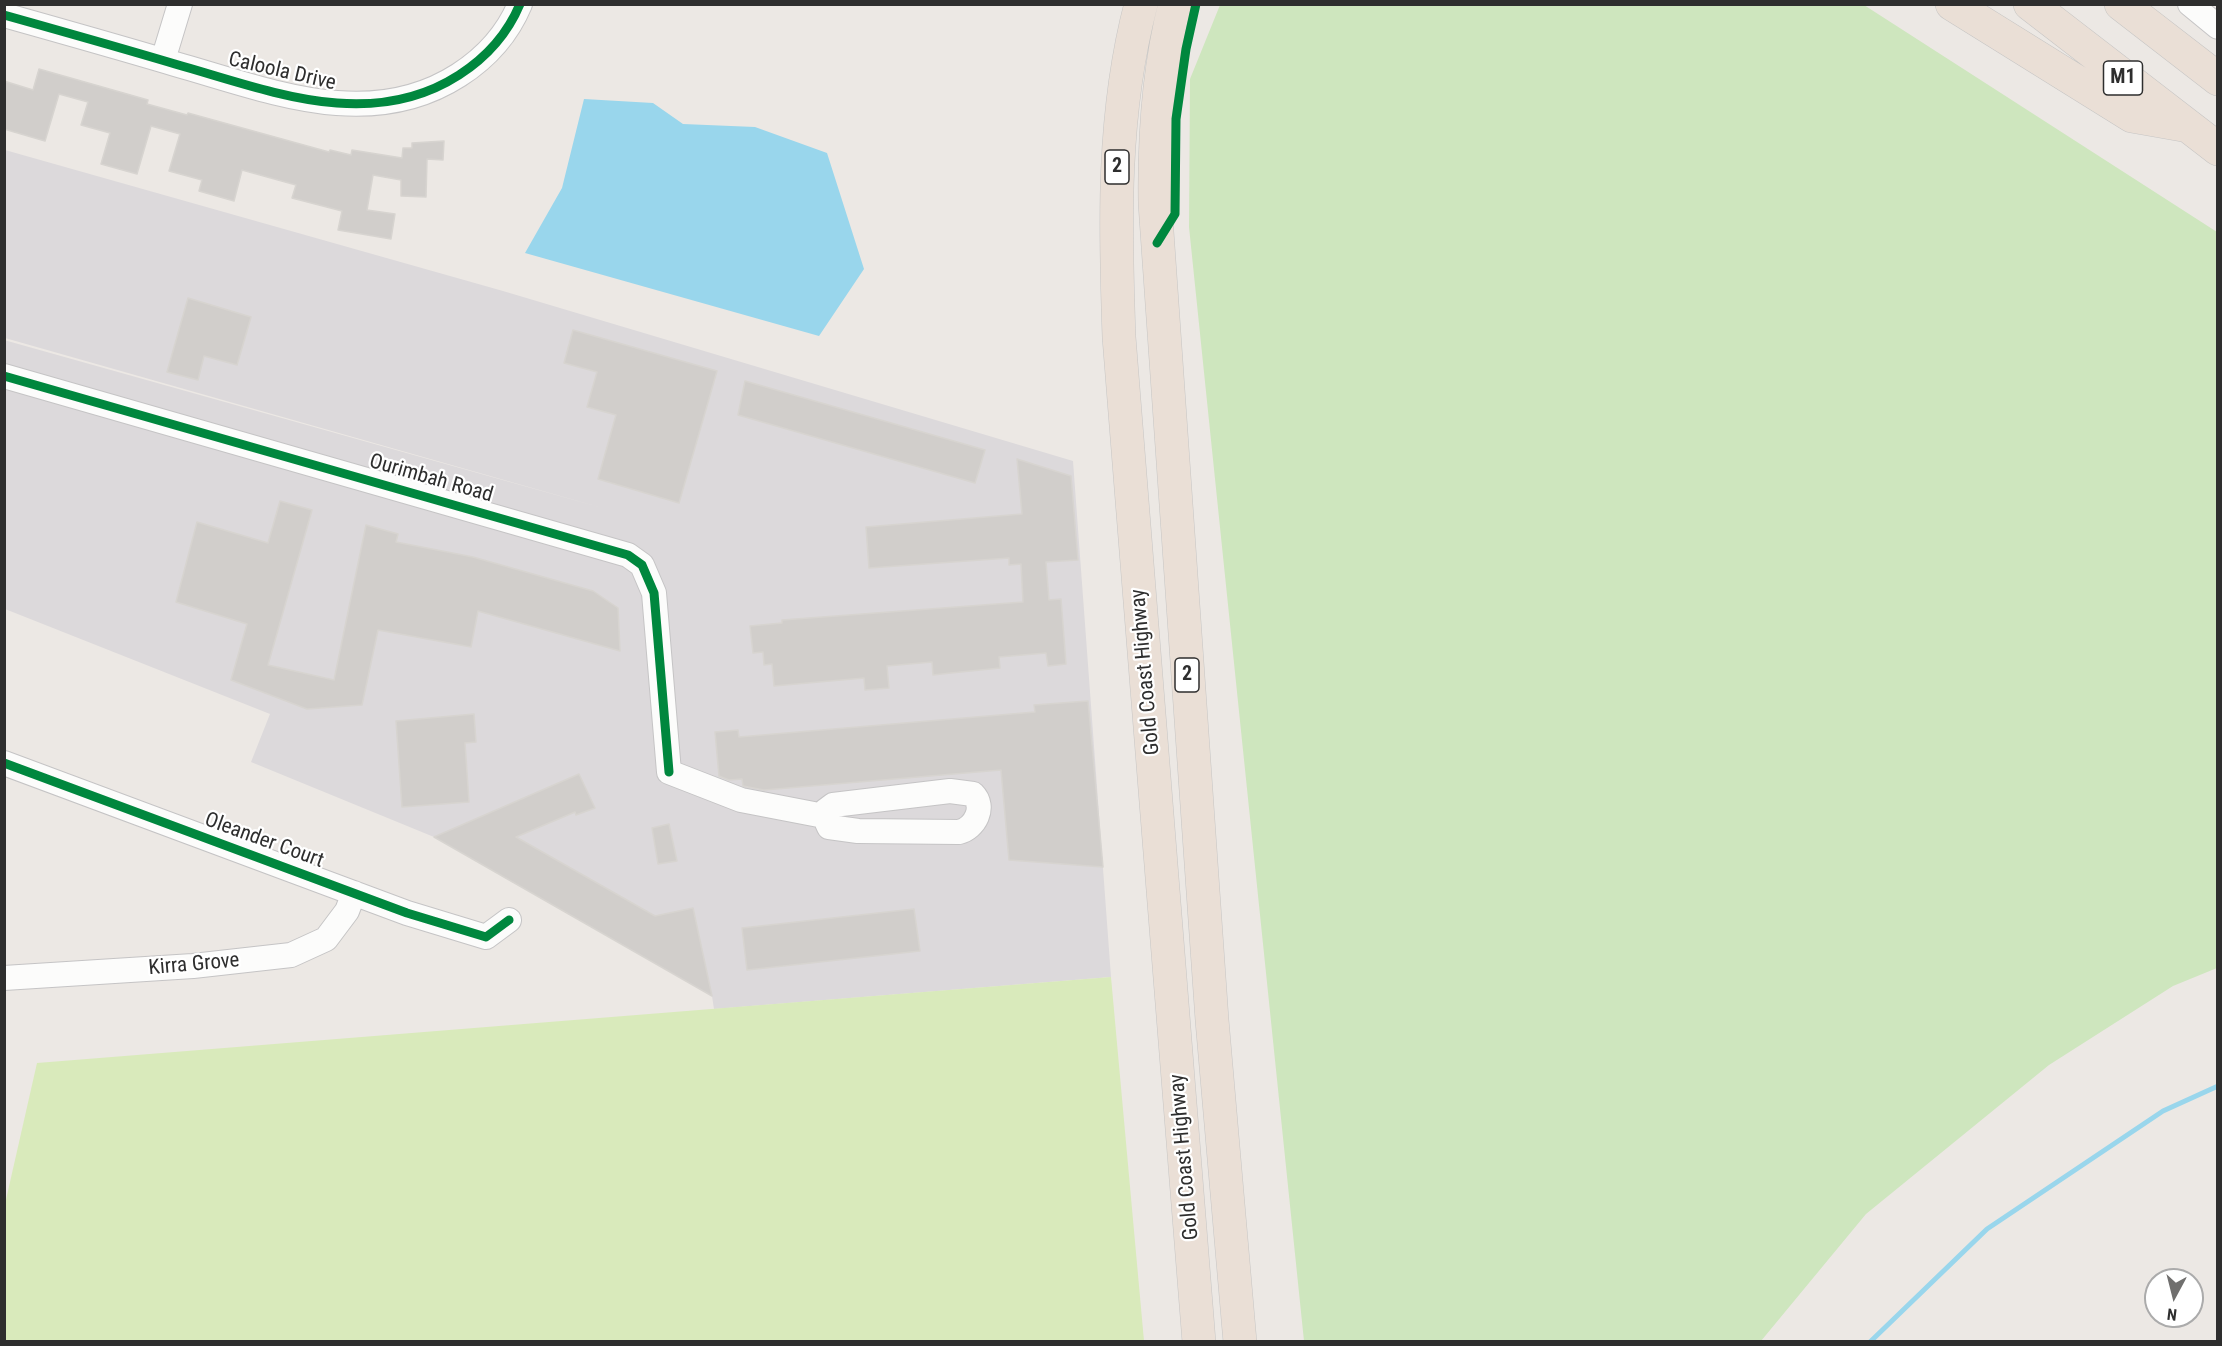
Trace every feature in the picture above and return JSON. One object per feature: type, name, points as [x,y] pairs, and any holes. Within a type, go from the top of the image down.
[{"type":"highway","name":"Gold Coast Highway","points":[[1141,4],[1127,69],[1119,140],[1115,228],[1119,337],[1199,1341]]},
{"type":"highway","name":"Gold Coast Highway","points":[[1175,4],[1164,53],[1157,110],[1155,213],[1212,1020],[1240,1341]]},
{"type":"highway","points":[[1952,4],[2132,116],[2183,124]]},
{"type":"highway","name":"M1","points":[[2030,4],[2217,149]]},
{"type":"highway","name":"M1","points":[[2121,4],[2217,79]]},
{"type":"street","points":[[163,60],[180,4]]},
{"type":"street","name":"Caloola Drive","points":[[4,15],[301,99],[336,104],[385,104],[428,92],[472,66],[494,48],[520,4]]},
{"type":"street","points":[[2190,4],[2217,27]]},
{"type":"street","name":"Ourimbah Road","points":[[4,376],[628,555],[642,565],[650,579],[654,593],[669,772],[741,800],[824,816]]},
{"type":"street","name":"Oleander Court","points":[[4,764],[354,893],[486,938],[509,920]]},
{"type":"street","points":[[950,791],[973,794],[978,804],[974,823],[969,830],[959,832],[841,830],[826,825],[824,816],[825,811],[833,805],[950,791]]},
{"type":"street","name":"Kirra Grove","points":[[4,978],[193,966],[291,955],[326,939],[347,911],[354,893]]},
{"type":"shaded area","points":[[5,150],[503,291],[1073,461],[1111,977],[714,1009],[712,996],[434,837],[251,762],[270,714],[5,609],[4,340],[606,509],[5,338]]},
{"type":"green space","points":[[1220,5],[1864,5],[2217,232],[2217,968],[2173,986],[2049,1065],[1866,1214],[1761,1341],[1304,1341],[1189,227],[1190,79]]},
{"type":"green space","points":[[1111,977],[1144,1341],[5,1341],[5,1204],[37,1063]]},
{"type":"water","points":[[584,99],[653,103],[683,124],[755,127],[827,153],[864,269],[819,336],[525,253],[562,188]]},
{"type":"building","points":[[39,69],[148,100],[147,104],[329,152],[330,150],[351,155],[352,150],[402,158],[403,148],[412,148],[412,143],[444,141],[443,160],[427,159],[426,197],[401,196],[401,180],[373,175],[367,210],[395,214],[391,239],[338,230],[342,211],[292,198],[296,185],[242,170],[234,201],[199,191],[202,180],[169,171],[180,134],[151,126],[137,174],[101,164],[110,133],[81,125],[88,102],[59,94],[45,141],[4,129],[4,81],[33,90]]},
{"type":"building","points":[[188,298],[251,317],[237,365],[204,356],[198,380],[167,372]]},
{"type":"building","points":[[573,330],[717,371],[679,503],[598,479],[616,415],[587,407],[597,372],[564,363]]},
{"type":"building","points":[[745,381],[985,450],[975,483],[738,415]]},
{"type":"building","points":[[1017,459],[1071,476],[1078,560],[1046,562],[1049,600],[1061,599],[1066,664],[1048,666],[1046,653],[999,657],[1000,668],[933,675],[932,662],[887,666],[889,688],[865,690],[864,678],[774,686],[772,664],[764,665],[763,652],[753,653],[750,626],[782,623],[782,620],[1023,602],[1021,564],[1009,565],[1009,558],[869,568],[866,527],[1022,514]]},
{"type":"building","points":[[280,501],[312,510],[268,665],[334,680],[366,525],[398,534],[396,542],[473,557],[593,591],[618,608],[620,651],[478,611],[471,647],[378,630],[362,705],[307,709],[231,680],[247,624],[176,602],[197,522],[268,543]]},
{"type":"building","points":[[1088,701],[1103,867],[1009,860],[1001,770],[764,790],[743,786],[742,779],[729,780],[719,776],[715,732],[738,730],[739,737],[1035,712],[1034,705]]},
{"type":"building","points":[[474,714],[476,742],[465,743],[469,802],[402,807],[396,721]]},
{"type":"building","points":[[579,774],[595,808],[576,815],[575,812],[516,837],[655,916],[693,908],[712,996],[434,837]]},
{"type":"building","points":[[669,824],[677,861],[658,864],[652,828]]},
{"type":"building","points":[[914,909],[920,951],[747,970],[742,928]]},
{"type":"waterway","points":[[1870,1342],[1987,1229],[2163,1111],[2218,1086]]},
{"type":"cycle path","points":[[4,15],[246,85],[318,101],[354,104],[390,101],[425,92],[459,75],[479,61],[495,44],[509,26],[520,4]]},
{"type":"cycle path","points":[[1157,243],[1175,214],[1176,119],[1186,49],[1196,4]]},
{"type":"cycle path","points":[[4,376],[628,555],[642,565],[654,593],[669,772]]},
{"type":"cycle path","points":[[4,763],[407,913],[486,937],[509,920]]}]
